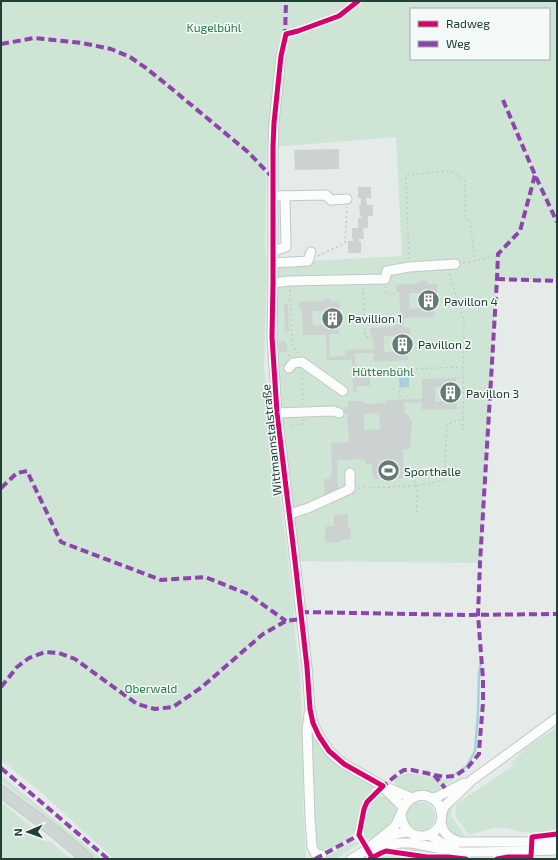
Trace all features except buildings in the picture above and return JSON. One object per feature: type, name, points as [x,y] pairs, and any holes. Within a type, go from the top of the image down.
[{"type":"main road","points":[[1,791],[55,832],[87,859]]},
{"type":"street","name":"Wittmannstalstraße","points":[[281,56],[273,146],[272,337],[277,413],[290,514],[310,709],[313,724],[329,751],[336,758],[383,786],[412,798]]},
{"type":"street","points":[[273,196],[326,195],[331,200],[347,199]]},
{"type":"street","points":[[273,251],[286,247],[284,196]]},
{"type":"street","points":[[273,263],[310,257]]},
{"type":"street","points":[[273,282],[385,279],[387,271],[409,267],[451,264]]},
{"type":"street","points":[[289,368],[293,363],[302,362],[343,391]]},
{"type":"street","points":[[277,413],[333,411],[339,413]]},
{"type":"street","points":[[290,514],[309,512],[350,489],[350,473]]},
{"type":"street","points":[[310,709],[307,730],[312,847],[315,853],[322,855]]},
{"type":"street","points":[[556,849],[460,842],[446,835],[441,823],[444,807],[472,780],[557,718]]},
{"type":"street","points":[[431,798],[437,797],[472,780]]},
{"type":"street","name":"Wittmannstalstraße","points":[[383,786],[402,811]]},
{"type":"street","points":[[361,853],[398,823],[407,802],[412,798],[425,796],[431,798],[436,801],[442,813]]},
{"type":"street","points":[[402,811],[402,821],[404,827],[409,832],[416,835],[429,835],[438,828],[441,823]]},
{"type":"street","points":[[351,859],[388,837],[403,832],[409,832]]},
{"type":"street","points":[[429,835],[449,846],[470,852]]},
{"type":"street","points":[[361,853],[386,845],[400,843],[470,852],[556,849]]},
{"type":"path","points":[[409,267],[406,175],[450,171],[465,181],[465,218],[470,220],[475,261]]},
{"type":"path","points":[[310,257],[345,243],[347,199]]},
{"type":"path","points":[[463,430],[464,321],[451,264],[490,258],[498,254]]},
{"type":"path","points":[[385,279],[386,294],[398,294]]},
{"type":"path","points":[[363,280],[365,337],[372,337]]},
{"type":"path","points":[[290,281],[292,346],[301,357],[302,362],[304,412],[304,424],[292,426]]},
{"type":"path","points":[[356,371],[463,367]]},
{"type":"path","points":[[399,370],[400,400]]},
{"type":"path","points":[[350,489],[416,486],[444,480],[448,424],[463,419]]},
{"type":"path","points":[[417,512],[416,486],[411,470],[419,469]]},
{"type":"path","points":[[416,496],[422,498]]},
{"type":"green space","name":"Oberwald","points":[[1,1],[557,1],[557,281],[497,280],[480,563],[295,561],[274,369],[273,263],[402,256],[396,137],[273,147],[279,66],[267,147],[265,243],[267,270],[264,368],[275,467],[280,495],[294,608],[295,633],[300,674],[303,732],[305,859],[114,859],[44,795],[1,760]]},
{"type":"green space","points":[[557,727],[557,832],[538,835],[505,828],[494,828],[469,835],[455,816],[456,804],[513,766],[511,763],[526,748]]},
{"type":"green space","points":[[310,735],[314,735],[322,751],[341,767],[371,784],[373,788],[363,805],[358,829],[351,836],[325,853],[320,852],[314,844]]},
{"type":"green space","points":[[408,773],[450,780],[455,779],[439,789],[441,792],[406,792],[397,787],[394,783],[399,776]]},
{"type":"green space","points":[[1,775],[102,859],[93,859],[27,801],[1,781]]},
{"type":"green space","points":[[375,797],[386,797],[391,800],[397,810],[397,815],[391,825],[372,839],[370,838],[367,840],[363,833],[365,811],[369,802]]},
{"type":"green space","points":[[1,802],[71,859],[5,859],[1,857]]},
{"type":"green space","points":[[421,802],[431,806],[435,816],[431,826],[421,830],[411,826],[407,816],[411,806]]},
{"type":"green space","points":[[450,804],[452,806],[451,816],[465,835],[463,839],[450,833],[446,826],[446,815]]},
{"type":"green space","points":[[354,841],[358,842],[359,844],[336,859],[323,859],[342,847]]},
{"type":"green space","points":[[398,846],[445,853],[445,855],[385,849]]},
{"type":"green space","points":[[384,854],[419,857],[412,859],[375,859]]},
{"type":"water","points":[[399,373],[409,373],[409,387],[400,388]]},
{"type":"waterway","points":[[456,774],[467,766],[475,751],[479,673],[481,663]]},
{"type":"marked path","points":[[285,37],[286,1]]},
{"type":"marked path","points":[[1,44],[34,38],[82,43],[111,49],[130,57],[166,84],[248,152],[273,178]]},
{"type":"marked path","points":[[503,100],[557,222]]},
{"type":"marked path","points":[[381,788],[404,770],[412,770],[444,777],[455,776],[468,767],[479,754],[483,703],[483,679],[478,615],[498,254],[520,231],[535,175]]},
{"type":"marked path","points":[[497,279],[557,281]]},
{"type":"marked path","points":[[1,488],[17,473],[27,471],[61,542],[161,580],[205,577],[248,594],[286,621]]},
{"type":"marked path","points":[[301,612],[465,615],[557,614]]},
{"type":"marked path","points":[[1,687],[17,667],[29,658],[45,652],[59,653],[75,659],[137,704],[155,709],[173,707],[202,687],[263,634],[286,621],[301,619]]},
{"type":"marked path","points":[[1,768],[108,859]]},
{"type":"marked path","points":[[434,775],[445,788]]},
{"type":"marked path","points":[[315,859],[359,835]]},
{"type":"cycle path","points":[[358,1],[339,16],[286,34],[281,56],[274,123],[272,337],[277,413],[307,667],[310,709],[313,723],[319,736],[329,751],[344,764],[383,786],[367,802],[364,809],[359,835],[373,859]]},
{"type":"cycle path","points":[[497,859],[508,857],[531,857],[532,837],[557,834]]},
{"type":"cycle path","points":[[370,859],[386,851],[427,857],[466,859]]},
{"type":"place","name":"Pavillon 4","points":[[429,301]]},
{"type":"place","name":"Pavillion 1","points":[[332,318]]},
{"type":"place","name":"Pavillon 2","points":[[403,344]]},
{"type":"place","name":"Pavillon 3","points":[[450,393]]},
{"type":"place","name":"Sporthalle","points":[[388,471]]},
{"type":"park label","name":"Kugelbühl","points":[[214,27]]},
{"type":"park label","name":"Hüttenbühl","points":[[383,371]]}]
